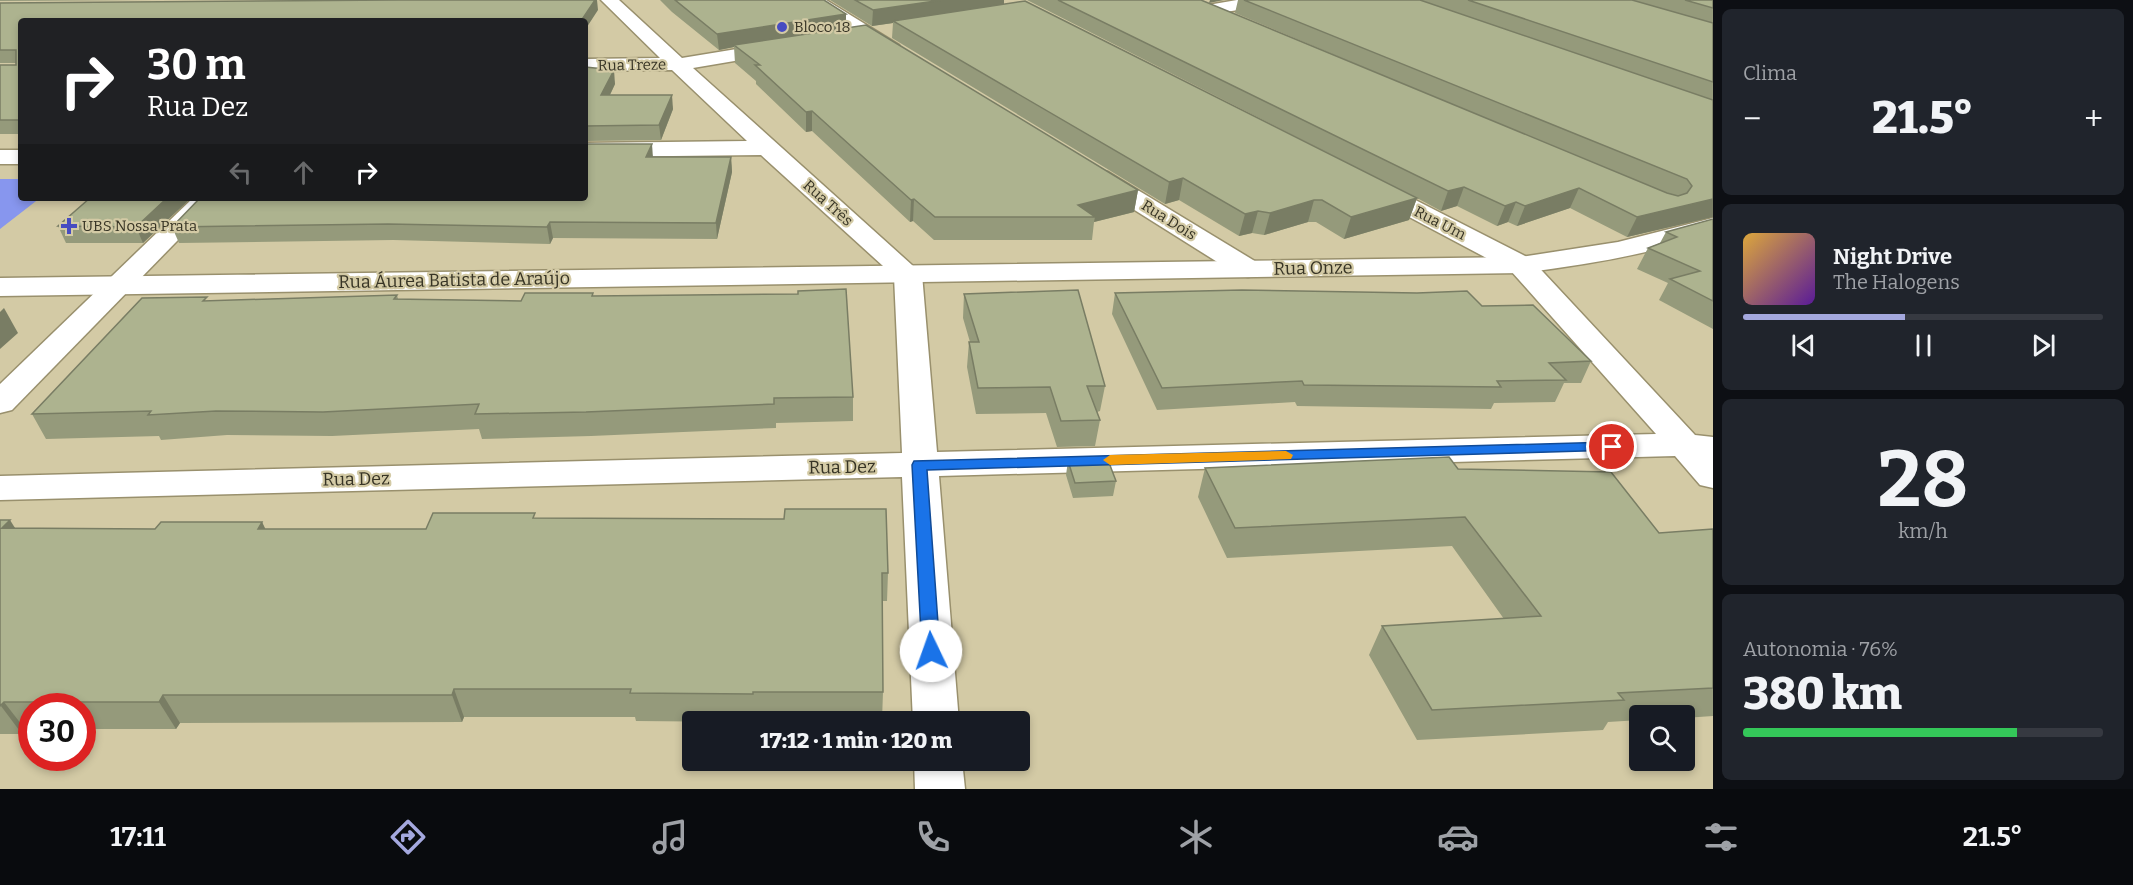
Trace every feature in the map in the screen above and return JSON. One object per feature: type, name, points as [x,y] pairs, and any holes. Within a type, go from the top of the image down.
[{"type":"street","points":[[814,0],[908,59]]},
{"type":"street","points":[[1240,24],[1200,7],[1268,0]]},
{"type":"street","name":"Rua Três","points":[[603,2],[678,64],[767,148],[908,274]]},
{"type":"street","points":[[844,38],[890,31]]},
{"type":"street","name":"Rua Treze","points":[[588,65],[678,64],[796,45]]},
{"type":"street","points":[[588,150],[767,148]]},
{"type":"street","points":[[0,157],[18,157]]},
{"type":"street","name":"Rua Dois","points":[[1078,164],[1248,269]]},
{"type":"street","name":"Rua Um","points":[[1353,178],[1521,265],[1698,447],[1713,476]]},
{"type":"street","points":[[0,403],[204,201]]},
{"type":"street","name":"Rua Onze","points":[[908,274],[1521,265],[1578,258],[1669,241],[1713,226]]},
{"type":"street","points":[[908,274],[935,711]]},
{"type":"street","name":"Rua Áurea Batista de Araújo","points":[[0,287],[908,274]]},
{"type":"street","name":"Rua Dez","points":[[0,488],[1698,447]]},
{"type":"street","points":[[939,771],[940,789]]},
{"type":"shaded area","points":[[0,179],[18,179],[18,201],[36,201],[0,229]]},
{"type":"building","points":[[595,0],[583,18],[18,18],[18,120],[0,120],[0,65],[16,65],[16,50],[0,50],[0,3]]},
{"type":"building","points":[[675,0],[824,0],[846,14],[717,34]]},
{"type":"building","points":[[855,0],[942,0],[873,10]]},
{"type":"building","points":[[1058,0],[1201,0],[1667,193],[1678,196],[1687,193],[1692,186],[1687,179],[1244,0],[1420,0],[1713,100],[1713,199],[1637,217],[1579,188],[1525,206],[1516,202],[1505,206],[1464,187],[1448,191]]},
{"type":"building","points":[[1468,0],[1632,0],[1713,23],[1713,82]]},
{"type":"building","points":[[1685,0],[1713,0],[1713,8]]},
{"type":"building","points":[[1025,1],[1417,198],[1351,217],[1322,200],[1314,200],[1270,213],[1258,211],[1245,214],[1183,178],[1169,182],[893,21]]},
{"type":"building","points":[[866,25],[1138,190],[1078,205],[1095,217],[935,217],[914,199],[911,200],[812,111],[806,112],[755,65],[760,65],[734,45]]},
{"type":"building","points":[[588,67],[614,70],[601,95],[672,95],[659,125],[588,126]]},
{"type":"building","points":[[588,144],[652,144],[646,157],[731,157],[716,223],[550,222],[547,227],[388,224],[172,227],[197,201],[588,201]]},
{"type":"building","points":[[87,201],[164,201],[136,227],[58,226]]},
{"type":"building","points":[[1713,219],[1713,301],[1670,279],[1700,271],[1648,248],[1677,237],[1666,232]]},
{"type":"building","points":[[846,289],[853,397],[774,398],[774,404],[586,412],[475,414],[479,404],[323,412],[216,411],[148,415],[151,411],[32,414],[142,298],[207,297],[203,301],[397,295],[394,299],[521,301],[525,293],[593,293],[592,296],[798,294],[798,291]]},
{"type":"building","points":[[1078,290],[1105,386],[1087,386],[1100,420],[1061,421],[1050,387],[978,388],[969,342],[979,342],[964,294]]},
{"type":"building","points":[[1242,290],[1417,293],[1467,291],[1482,306],[1533,305],[1591,361],[1549,363],[1566,380],[1497,381],[1501,387],[1304,385],[1302,381],[1162,388],[1115,293]]},
{"type":"building","points":[[1449,457],[1458,469],[1611,472],[1659,533],[1713,529],[1713,688],[1618,693],[1624,700],[1432,710],[1382,626],[1541,616],[1465,517],[1235,528],[1205,468]]},
{"type":"building","points":[[1108,460],[1116,481],[1075,483],[1068,461]]},
{"type":"building","points":[[785,509],[886,509],[888,573],[882,573],[883,692],[753,692],[753,694],[630,693],[631,689],[454,689],[452,695],[163,695],[159,702],[96,702],[96,693],[18,693],[18,702],[4,702],[0,706],[0,520],[10,520],[2,528],[155,529],[161,522],[262,522],[258,529],[426,529],[433,513],[535,513],[533,518],[784,519]]},
{"type":"slow traffic","points":[[1110,460],[1286,455]]},
{"type":"place","name":"Bloco 18","points":[[782,27]]},
{"type":"place","name":"UBS Nossa Prata","points":[[69,226]]},
{"type":"route","points":[[931,651],[920,465],[1612,447]]}]
